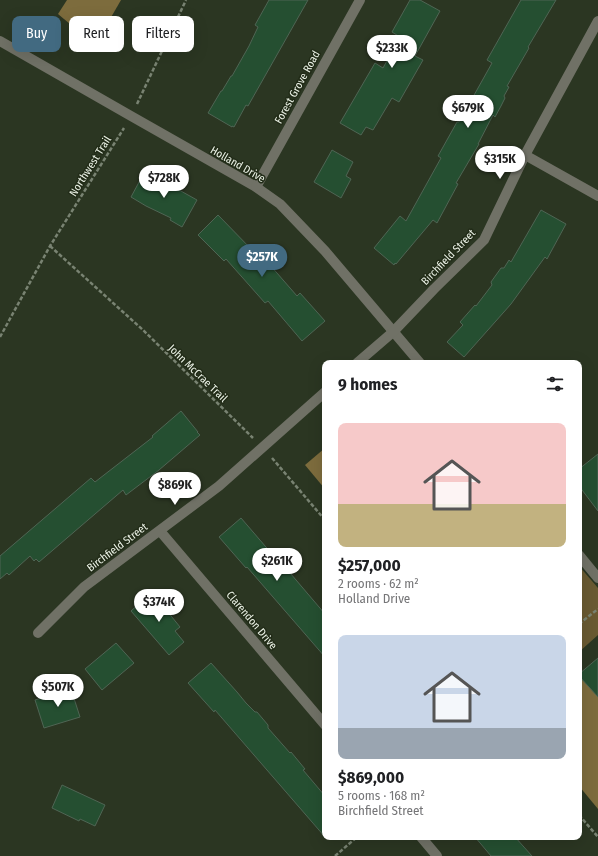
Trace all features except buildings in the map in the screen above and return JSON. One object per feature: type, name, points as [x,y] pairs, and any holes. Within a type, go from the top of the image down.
[{"type":"street","name":"Forest Grove Road","points":[[256,186],[360,0]]},
{"type":"street","name":"Birchfield Street","points":[[360,360],[393,332],[484,240],[525,155],[598,21]]},
{"type":"street","name":"Holland Drive","points":[[0,41],[256,186],[280,204],[315,241],[417,360]]},
{"type":"street","points":[[525,155],[598,196]]},
{"type":"street","name":"Birchfield Street","points":[[38,633],[84,588],[219,486],[322,395]]},
{"type":"street","name":"Clarendon Drive","points":[[160,531],[322,721]]},
{"type":"street","points":[[582,559],[598,578]]},
{"type":"street","points":[[424,840],[437,856]]},
{"type":"path","name":"Northwest Trail","points":[[0,336],[50,246],[131,116],[186,0]]},
{"type":"path","name":"John McCrae Trail","points":[[50,246],[143,330],[263,447],[322,516]]},
{"type":"path","points":[[582,622],[598,610]]},
{"type":"path","points":[[582,818],[598,837]]},
{"type":"path","points":[[335,856],[354,840]]},
{"type":"shaded area","points":[[67,0],[121,0],[112,16],[69,16],[69,23],[58,14]]},
{"type":"shaded area","points":[[322,451],[322,485],[305,465]]},
{"type":"shaded area","points":[[582,569],[598,588],[598,635],[582,649]]},
{"type":"shaded area","points":[[582,671],[598,690],[598,809],[582,790]]}]
